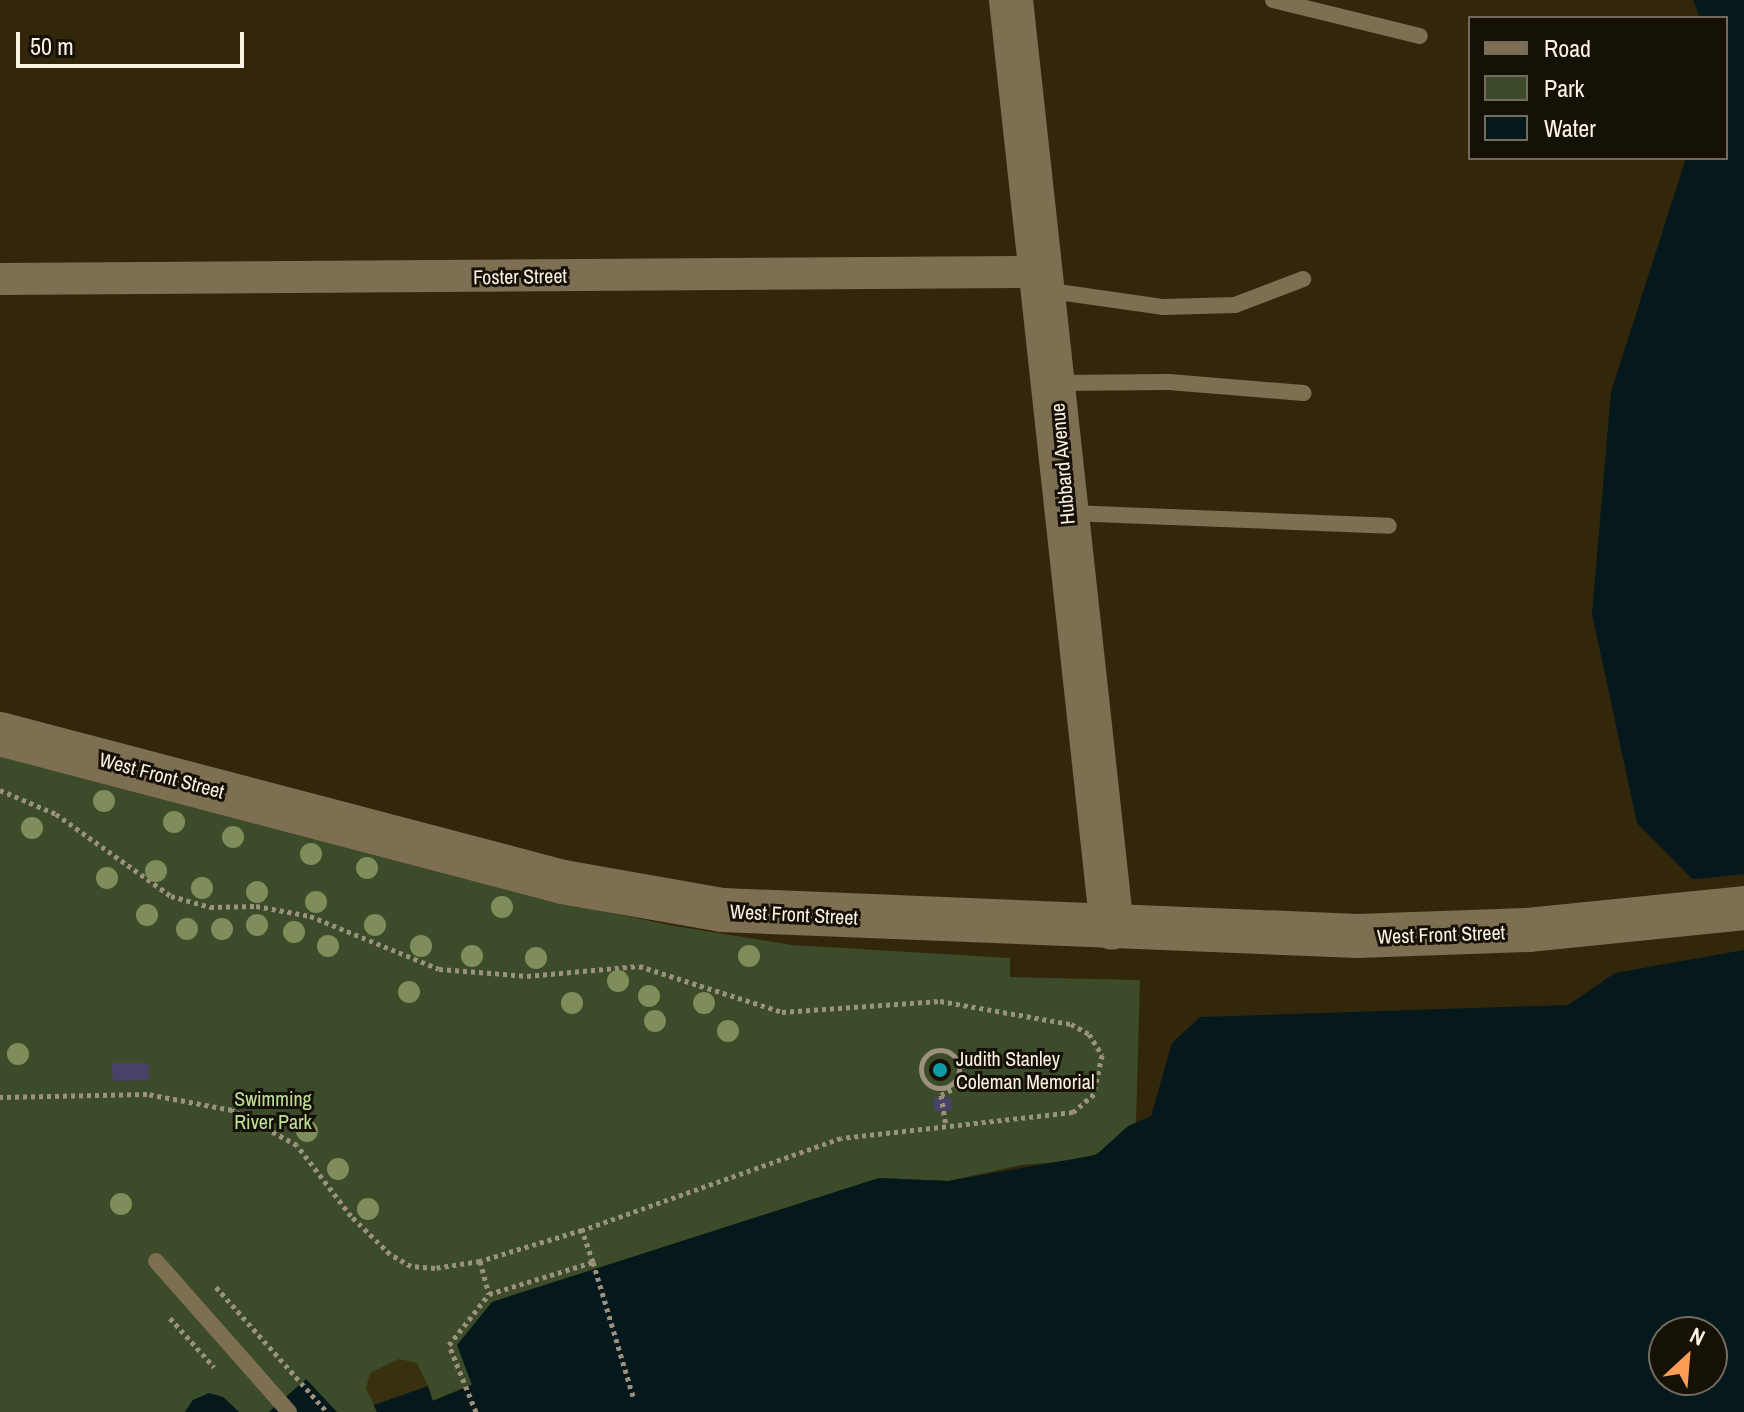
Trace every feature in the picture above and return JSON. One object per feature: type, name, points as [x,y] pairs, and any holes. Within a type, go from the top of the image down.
[{"type":"main road","name":"Hubbard Avenue","points":[[1011,0],[1112,928]]},
{"type":"main road","name":"West Front Street","points":[[0,734],[636,898],[785,915],[1421,936],[1608,923],[1744,908]]},
{"type":"street","name":"Foster Street","points":[[0,279],[1041,281]]},
{"type":"lane","points":[[1273,0],[1420,36]]},
{"type":"lane","points":[[1041,281],[1164,307],[1235,305],[1303,279]]},
{"type":"lane","points":[[1054,383],[1169,382],[1304,393]]},
{"type":"lane","points":[[1068,513],[1389,526]]},
{"type":"lane","points":[[156,1261],[289,1412]]},
{"type":"path","points":[[0,790],[56,814],[171,896],[210,907],[256,906],[310,916],[439,969],[527,976],[630,965],[782,1012],[940,1001],[1071,1024],[1097,1044],[1102,1055],[1098,1084],[1082,1108],[1042,1119],[841,1138],[582,1230],[480,1261],[435,1268],[399,1261],[351,1216],[297,1145],[232,1110],[160,1094],[0,1097]]},
{"type":"path","points":[[949,1052],[958,1061],[959,1073],[965,1076],[961,1085],[941,1092],[929,1085],[921,1075],[922,1062],[930,1053],[949,1052]]},
{"type":"path","points":[[941,1092],[946,1126]]},
{"type":"path","points":[[582,1230],[633,1396]]},
{"type":"path","points":[[480,1261],[489,1294]]},
{"type":"path","points":[[476,1412],[449,1345],[489,1294],[593,1262]]},
{"type":"path","points":[[216,1287],[327,1412]]},
{"type":"green space","name":"Swimming River Park","points":[[0,756],[560,902],[669,925],[792,945],[1010,958],[1010,977],[1140,980],[1136,1122],[1106,1149],[1083,1160],[1022,1165],[948,1181],[879,1178],[492,1302],[473,1384],[432,1401],[427,1386],[374,1406],[377,1412],[337,1412],[306,1380],[269,1412],[239,1412],[223,1397],[193,1400],[185,1412],[0,1412]]},
{"type":"sand","points":[[399,1359],[417,1363],[428,1386],[374,1405],[366,1388],[370,1373]]},
{"type":"water","points":[[1693,0],[1744,0],[1744,931],[1637,823],[1592,614],[1611,392],[1685,160],[1728,160],[1728,16],[1699,16]]},
{"type":"water","points":[[1744,950],[1744,1412],[377,1412],[374,1405],[428,1386],[433,1401],[472,1385],[457,1345],[492,1302],[879,1178],[948,1181],[1096,1155],[1128,1126],[1151,1116],[1172,1043],[1200,1017],[1568,1005],[1615,973]]},
{"type":"water","points":[[306,1379],[337,1412],[269,1412]]},
{"type":"water","points":[[209,1393],[223,1397],[239,1412],[185,1412],[193,1400]]},
{"type":"pier","points":[[1744,874],[1744,935],[1686,880]]},
{"type":"building","points":[[112,1063],[148,1063],[149,1080],[113,1081]]},
{"type":"building","points":[[951,1097],[952,1110],[934,1111],[933,1098]]},
{"type":"place","name":"Judith Stanley Coleman Memorial","points":[[940,1070]]}]
